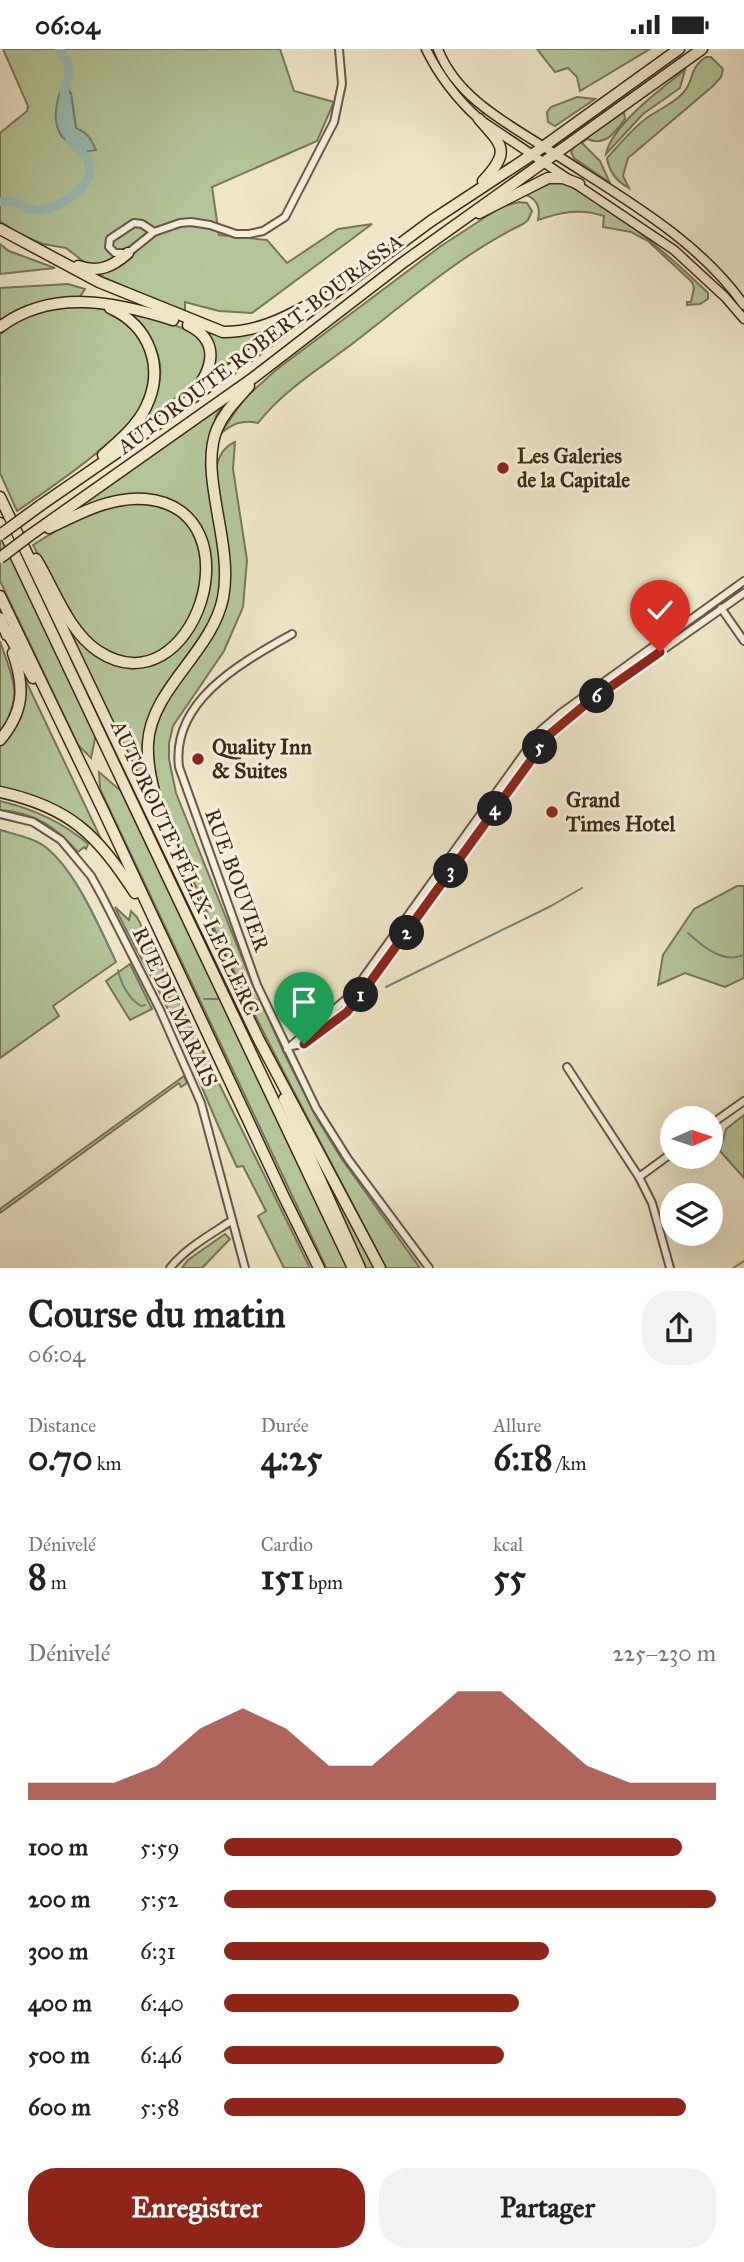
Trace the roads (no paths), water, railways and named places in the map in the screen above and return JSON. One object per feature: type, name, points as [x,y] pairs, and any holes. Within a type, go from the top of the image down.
[{"type":"highway","name":"AUTOROUTE ROBERT-BOURASSA","points":[[0,535],[144,434],[344,283],[533,154],[679,49]]},
{"type":"highway","name":"AUTOROUTE ROBERT-BOURASSA","points":[[51,524],[253,377],[457,223],[702,49]]},
{"type":"highway","points":[[471,194],[498,165],[501,154],[499,141],[479,118]]},
{"type":"highway","points":[[457,223],[500,204],[535,182],[548,178],[563,178],[579,184]]},
{"type":"highway","points":[[0,229],[99,282],[223,332],[238,332],[281,320],[344,283]]},
{"type":"highway","points":[[39,251],[87,269],[111,267],[128,253]]},
{"type":"highway","points":[[0,327],[39,307],[66,301],[137,309],[190,326],[203,335],[210,351],[210,367],[203,381],[186,402]]},
{"type":"highway","points":[[83,475],[133,427],[146,408],[154,386],[155,361],[147,339],[127,317],[100,303]]},
{"type":"highway","points":[[186,889],[149,771],[150,730],[163,701],[214,624],[223,598],[226,558],[212,472],[213,441],[224,416],[253,377]]},
{"type":"highway","points":[[0,498],[258,1038],[360,1268]]},
{"type":"highway","points":[[0,558],[29,536],[51,524],[91,509],[133,499],[160,502],[183,514],[198,532],[203,543],[207,567],[194,620],[179,642],[159,657],[124,662],[99,652],[90,646],[73,624],[36,559],[25,549]]},
{"type":"highway","name":"AUTOROUTE FÉLIX-LECLERC","points":[[0,523],[353,1268]]},
{"type":"highway","points":[[0,596],[319,1268]]},
{"type":"highway","points":[[0,618],[103,810]]},
{"type":"highway","points":[[0,740],[13,725],[20,706],[21,686],[17,663],[6,630]]},
{"type":"highway","points":[[0,792],[46,805],[91,835],[126,879],[153,921]]},
{"type":"highway","points":[[258,1038],[380,1268]]},
{"type":"main road","points":[[426,49],[454,94],[479,118],[674,250],[725,297],[744,319]]},
{"type":"main road","points":[[438,49],[469,94],[507,123],[636,207],[684,242],[735,290],[744,305]]},
{"type":"street","points":[[154,232],[142,224],[134,223],[110,239],[109,247],[120,255],[128,253],[154,232],[191,222],[236,234],[249,234],[263,231],[285,217],[334,122],[342,92],[339,49]]},
{"type":"street","points":[[290,1047],[351,995],[541,730],[744,581]]},
{"type":"street","points":[[290,1047],[304,1044],[347,1012],[550,734],[586,704],[744,593]]},
{"type":"street","points":[[716,601],[744,641]]},
{"type":"street","name":"RUE BOUVIER","points":[[292,634],[245,661],[215,686],[184,726],[178,757],[184,785],[251,968],[326,1125],[429,1268]]},
{"type":"street","name":"RUE DU MARAIS","points":[[0,814],[42,826],[61,840],[91,876],[160,1010],[201,1103],[245,1268]]},
{"type":"street","points":[[567,1067],[639,1177],[656,1216],[670,1268]]},
{"type":"street","points":[[723,1116],[744,1101]]},
{"type":"street","points":[[639,1177],[660,1162]]},
{"type":"street","points":[[170,1268],[195,1245],[231,1221]]},
{"type":"water","points":[[65,82],[71,94],[76,128],[89,137],[96,150],[83,152],[65,140],[58,129],[56,108]]},
{"type":"waterway","points":[[59,49],[69,70],[64,92]]},
{"type":"waterway","points":[[0,202],[10,201],[39,210],[73,196],[85,182],[89,169],[88,159],[70,141]]},
{"type":"waterway","points":[[0,830],[41,844],[53,853],[75,881],[116,962]]},
{"type":"waterway","points":[[386,987],[582,888]]},
{"type":"waterway","points":[[688,933],[713,952],[728,957],[744,955]]},
{"type":"waterway","points":[[118,970],[129,995],[141,1006],[145,1005]]},
{"type":"waterway","points":[[160,999],[170,997]]},
{"type":"waterway","points":[[204,999],[218,999]]},
{"type":"waterway","points":[[246,999],[257,1000]]},
{"type":"waterway","points":[[733,1268],[744,1261]]},
{"type":"place","name":"Les Galeries de la Capitale","points":[[503,468]]},
{"type":"place","name":"Quality Inn & Suites","points":[[198,759]]},
{"type":"place","name":"Grand Times Hotel","points":[[552,812]]}]
